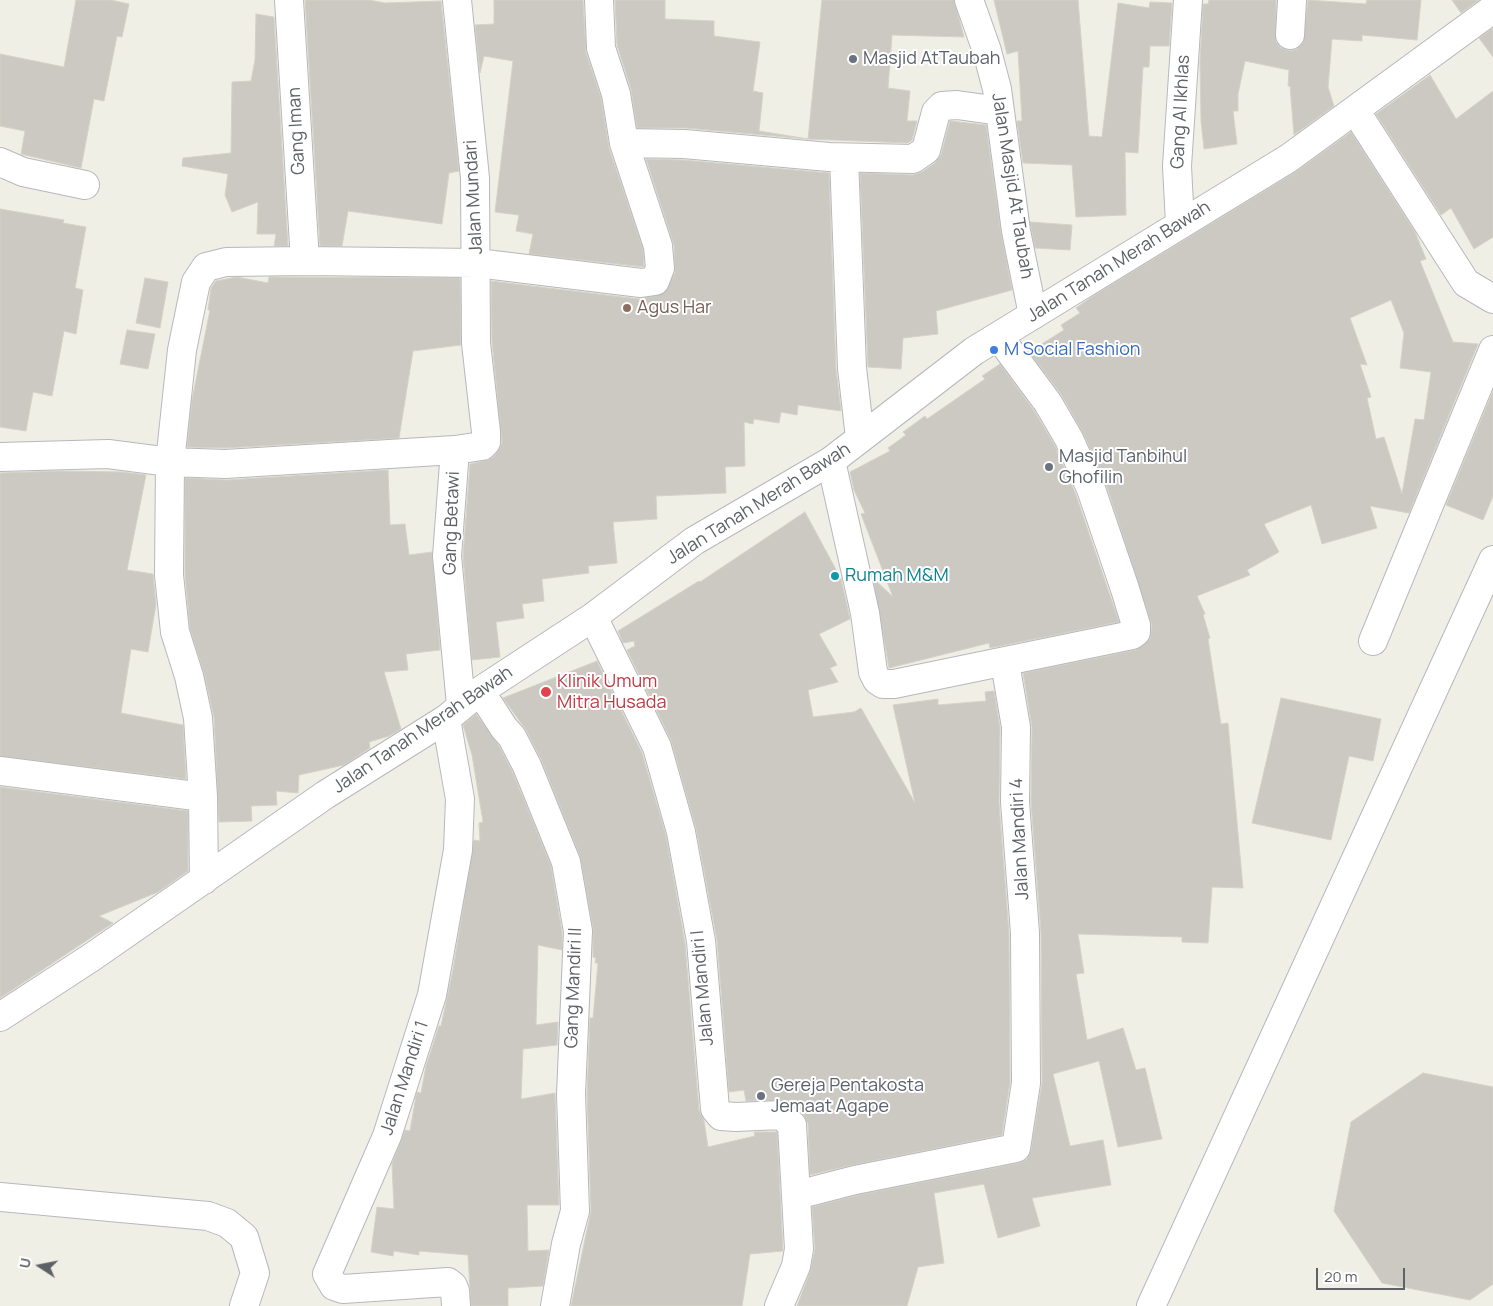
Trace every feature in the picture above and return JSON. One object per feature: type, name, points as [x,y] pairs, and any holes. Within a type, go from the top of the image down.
[{"type":"street","name":"Gang Iman","points":[[289,0],[305,261]]},
{"type":"street","name":"Jalan Mundari","points":[[457,0],[475,178],[476,343],[481,395]]},
{"type":"street","points":[[204,880],[203,797],[198,718],[189,676],[174,632],[169,576],[170,462],[182,350],[196,282],[206,267],[226,262],[305,261],[477,263],[641,282],[655,281],[660,268],[658,246],[624,143],[616,94],[601,48],[598,0]]},
{"type":"street","name":"Jalan Masjid At Taubah","points":[[968,0],[987,51],[997,88],[1016,231],[1033,315]]},
{"type":"street","name":"Gang Al Ikhlas","points":[[1180,224],[1177,166],[1188,0]]},
{"type":"street","points":[[1290,35],[1292,0]]},
{"type":"street","name":"Jalan Tanah Merah Bawah","points":[[0,1017],[204,880],[325,795],[593,617],[694,541],[831,461],[954,366],[998,336],[1289,158],[1493,9]]},
{"type":"street","points":[[624,143],[684,144],[844,158],[913,158],[920,156],[926,150],[936,112],[942,106],[957,105],[1000,111]]},
{"type":"street","points":[[1355,110],[1466,283],[1493,299]]},
{"type":"street","points":[[844,158],[852,368],[860,438]]},
{"type":"street","points":[[0,162],[22,172],[85,184]]},
{"type":"street","points":[[831,461],[865,613],[873,672],[877,680],[883,684],[894,684],[1005,663],[1132,635],[1136,632],[1136,625],[1091,489],[1069,439],[1048,403],[998,336]]},
{"type":"street","points":[[1373,641],[1493,350]]},
{"type":"street","name":"Gang Betawi","points":[[463,705],[447,556],[455,450],[482,446],[486,442],[481,395]]},
{"type":"street","points":[[0,457],[108,454],[170,462],[225,464],[455,450]]},
{"type":"street","points":[[1151,1306],[1493,560]]},
{"type":"street","name":"Jalan Mandiri I","points":[[593,617],[657,747],[681,832],[701,941],[715,1109],[721,1116],[781,1115],[792,1125],[799,1249],[796,1266],[779,1306]]},
{"type":"street","name":"Jalan Mandiri 4","points":[[797,1194],[1016,1148],[1026,1084],[1025,934],[1015,802],[1016,727],[1005,663]]},
{"type":"street","name":"Jalan Mandiri 1","points":[[456,1306],[455,1291],[448,1282],[343,1289],[334,1286],[327,1274],[387,1136],[432,995],[458,850],[463,705]]},
{"type":"street","name":"Gang Mandiri II","points":[[463,705],[504,728],[512,737],[527,766],[566,862],[578,931],[571,1094],[575,1211],[566,1244],[555,1306]]},
{"type":"street","points":[[0,771],[203,797]]},
{"type":"street","points":[[0,1197],[208,1216],[228,1223],[244,1238],[255,1273],[244,1306]]},
{"type":"building","points":[[76,0],[111,0],[129,4],[122,37],[117,36],[104,101],[94,99],[81,168],[21,154],[25,131],[0,126],[0,54],[64,67]]},
{"type":"building","points":[[305,0],[369,0],[385,3],[441,1],[459,171],[449,173],[442,224],[348,211],[342,246],[320,246]]},
{"type":"building","points":[[494,0],[583,0],[586,53],[601,98],[609,148],[643,249],[644,267],[529,254],[533,234],[516,231],[519,215],[495,212],[513,61],[484,56],[480,73],[475,25],[494,24]]},
{"type":"building","points":[[615,0],[665,0],[665,19],[714,21],[714,36],[760,42],[753,91],[763,93],[759,131],[808,139],[685,128],[637,128],[631,89],[617,45]]},
{"type":"building","name":"Masjid AtTaubah","points":[[822,0],[954,0],[964,37],[892,35],[888,88],[910,91],[907,121],[917,121],[912,140],[908,143],[808,139]]},
{"type":"building","points":[[994,0],[1078,0],[1089,136],[1102,137],[1118,3],[1149,8],[1150,2],[1172,3],[1169,46],[1150,46],[1149,67],[1143,67],[1138,153],[1125,152],[1126,215],[1076,217],[1072,165],[1023,163],[1017,121],[1022,121],[1018,51],[1007,54]]},
{"type":"building","points":[[1209,0],[1276,0],[1276,42],[1281,48],[1290,51],[1297,49],[1303,43],[1308,0],[1366,4],[1367,0],[1421,0],[1417,40],[1362,35],[1362,41],[1332,39],[1328,87],[1334,106],[1294,135],[1290,86],[1288,86],[1289,70],[1245,61],[1238,94],[1238,111],[1233,111],[1237,144],[1204,149],[1201,121],[1200,62],[1203,4],[1208,4]]},
{"type":"building","points":[[1452,0],[1479,0],[1461,13]]},
{"type":"building","points":[[256,14],[274,17],[288,246],[274,246],[276,234],[257,234],[258,202],[232,212],[225,195],[228,174],[182,166],[183,158],[231,153],[232,82],[251,81],[255,60]]},
{"type":"building","points":[[1493,28],[1493,57],[1479,38]]},
{"type":"building","points":[[1430,75],[1456,119],[1493,91],[1493,237],[1474,249],[1451,208],[1441,215],[1376,114]]},
{"type":"building","points":[[950,121],[986,125],[1001,233],[1012,290],[936,311],[938,334],[903,338],[901,369],[868,367],[860,173],[913,175],[922,172],[935,163],[941,155]]},
{"type":"building","points":[[1351,132],[1415,232],[1426,259],[1420,261],[1453,342],[1478,344],[1409,513],[1370,506],[1377,528],[1322,544],[1311,505],[1264,524],[1279,552],[1247,570],[1250,575],[1197,596],[1205,614],[1203,615],[1210,638],[1208,639],[1221,724],[1228,723],[1243,888],[1212,887],[1208,943],[1182,942],[1182,937],[1078,934],[1084,973],[1076,974],[1087,1040],[1123,1028],[1136,1070],[1145,1068],[1162,1139],[1118,1147],[1099,1061],[1053,1074],[1070,1146],[1103,1140],[1111,1185],[1032,1198],[1040,1226],[998,1238],[984,1184],[934,1193],[944,1263],[918,1267],[907,1306],[797,1306],[810,1272],[815,1249],[812,1207],[858,1195],[1019,1163],[1027,1159],[1031,1150],[1042,1083],[1041,933],[1031,802],[1032,727],[1023,673],[1136,650],[1150,639],[1152,625],[1106,484],[1083,433],[1061,394],[1029,352],[1064,330],[1061,325],[1080,313],[1076,308],[1096,294],[1297,171]],"holes":[[[1391,300],[1404,333],[1400,368],[1431,372],[1424,420],[1415,419],[1402,494],[1384,437],[1376,439],[1367,398],[1371,397],[1360,364],[1367,365],[1350,318]]]},
{"type":"building","points":[[646,159],[683,160],[829,173],[836,369],[841,411],[798,405],[797,415],[781,412],[779,423],[754,419],[753,424],[744,422],[745,466],[725,467],[726,493],[656,496],[657,519],[613,522],[617,563],[588,566],[589,573],[542,579],[544,601],[522,604],[524,618],[496,622],[500,657],[472,660],[463,556],[470,464],[493,457],[502,442],[492,342],[491,281],[639,299],[664,293],[675,273],[674,245]]},
{"type":"building","points":[[0,209],[64,220],[63,223],[86,227],[75,288],[83,290],[76,334],[64,331],[52,396],[33,392],[26,431],[0,427]]},
{"type":"building","points":[[1030,222],[1072,225],[1070,250],[1035,248]]},
{"type":"building","points":[[237,277],[268,283],[269,277],[460,278],[461,345],[413,351],[399,438],[225,448],[187,447],[192,400],[210,310],[208,310],[211,288],[216,281]]},
{"type":"building","points":[[145,278],[168,282],[160,328],[136,323]]},
{"type":"building","points":[[127,330],[155,334],[148,369],[120,364]]},
{"type":"building","points":[[1000,364],[1035,412],[1055,446],[1076,495],[1119,622],[990,648],[989,643],[889,668],[873,578],[893,597],[861,514],[865,513],[854,490],[850,472],[890,451],[888,448],[906,435],[903,432],[925,416],[927,419],[985,379],[982,376]]},
{"type":"building","points":[[1493,391],[1493,496],[1483,520],[1446,505]]},
{"type":"building","points":[[388,470],[390,525],[405,524],[409,555],[432,552],[440,650],[406,654],[408,670],[384,672],[401,729],[389,736],[369,742],[370,748],[344,765],[299,775],[298,793],[276,791],[277,805],[251,806],[252,821],[219,822],[214,717],[204,673],[190,629],[185,574],[185,478],[226,480]]},
{"type":"building","points":[[60,471],[122,472],[146,475],[127,570],[153,574],[156,604],[148,652],[131,649],[121,713],[183,725],[186,779],[0,756],[0,473]]},
{"type":"building","points":[[805,512],[841,579],[850,619],[819,634],[837,665],[830,668],[838,682],[808,690],[813,717],[854,712],[861,708],[915,803],[893,705],[938,699],[938,705],[986,701],[985,692],[994,691],[1000,728],[999,803],[1009,934],[1010,1082],[1002,1135],[810,1175],[808,1124],[803,1113],[792,1103],[781,1100],[746,1101],[744,1090],[729,1092],[717,940],[696,828],[671,740],[627,650],[635,646],[634,641],[623,643],[618,631],[700,582]]},
{"type":"building","points":[[597,661],[642,753],[666,836],[685,943],[699,1110],[704,1121],[708,1147],[755,1136],[754,1132],[777,1132],[783,1251],[750,1254],[742,1306],[571,1306],[591,1211],[587,1094],[590,1018],[593,1018],[598,963],[595,963],[596,958],[593,957],[593,928],[580,856],[541,759],[526,730],[503,698]]},
{"type":"building","points":[[1281,698],[1381,719],[1373,761],[1349,756],[1331,840],[1252,823]]},
{"type":"building","points":[[476,714],[499,746],[513,773],[551,866],[562,932],[562,950],[538,945],[536,1025],[558,1022],[557,1045],[523,1049],[521,1099],[555,1093],[559,1205],[527,1205],[528,1251],[549,1250],[543,1286],[508,1288],[508,1306],[471,1306],[468,1255],[419,1251],[419,1255],[394,1251],[393,1256],[371,1252],[377,1207],[394,1209],[392,1164],[405,1130],[410,1131],[417,1092],[421,1093],[426,1066],[439,1026],[441,1026],[453,970],[474,840],[480,841],[479,823],[483,822],[472,755],[463,725]]},
{"type":"building","points":[[0,787],[188,811],[188,871],[158,892],[99,916],[113,923],[0,998]]},
{"type":"building","points":[[1423,1073],[1493,1087],[1493,1284],[1470,1300],[1382,1283],[1334,1211],[1351,1122]]},
{"type":"place","name":"Masjid AtTaubah","points":[[853,59]]},
{"type":"place","name":"Agus Har","points":[[627,308]]},
{"type":"place","name":"M Social Fashion","points":[[994,350]]},
{"type":"place","name":"Masjid Tanbihul Ghofilin","points":[[1049,467]]},
{"type":"place","name":"Rumah M&M","points":[[835,576]]},
{"type":"place","name":"Klinik Umum Mitra Husada","points":[[546,692]]},
{"type":"place","name":"Gereja Pentakosta Jemaat Agape","points":[[761,1096]]}]
